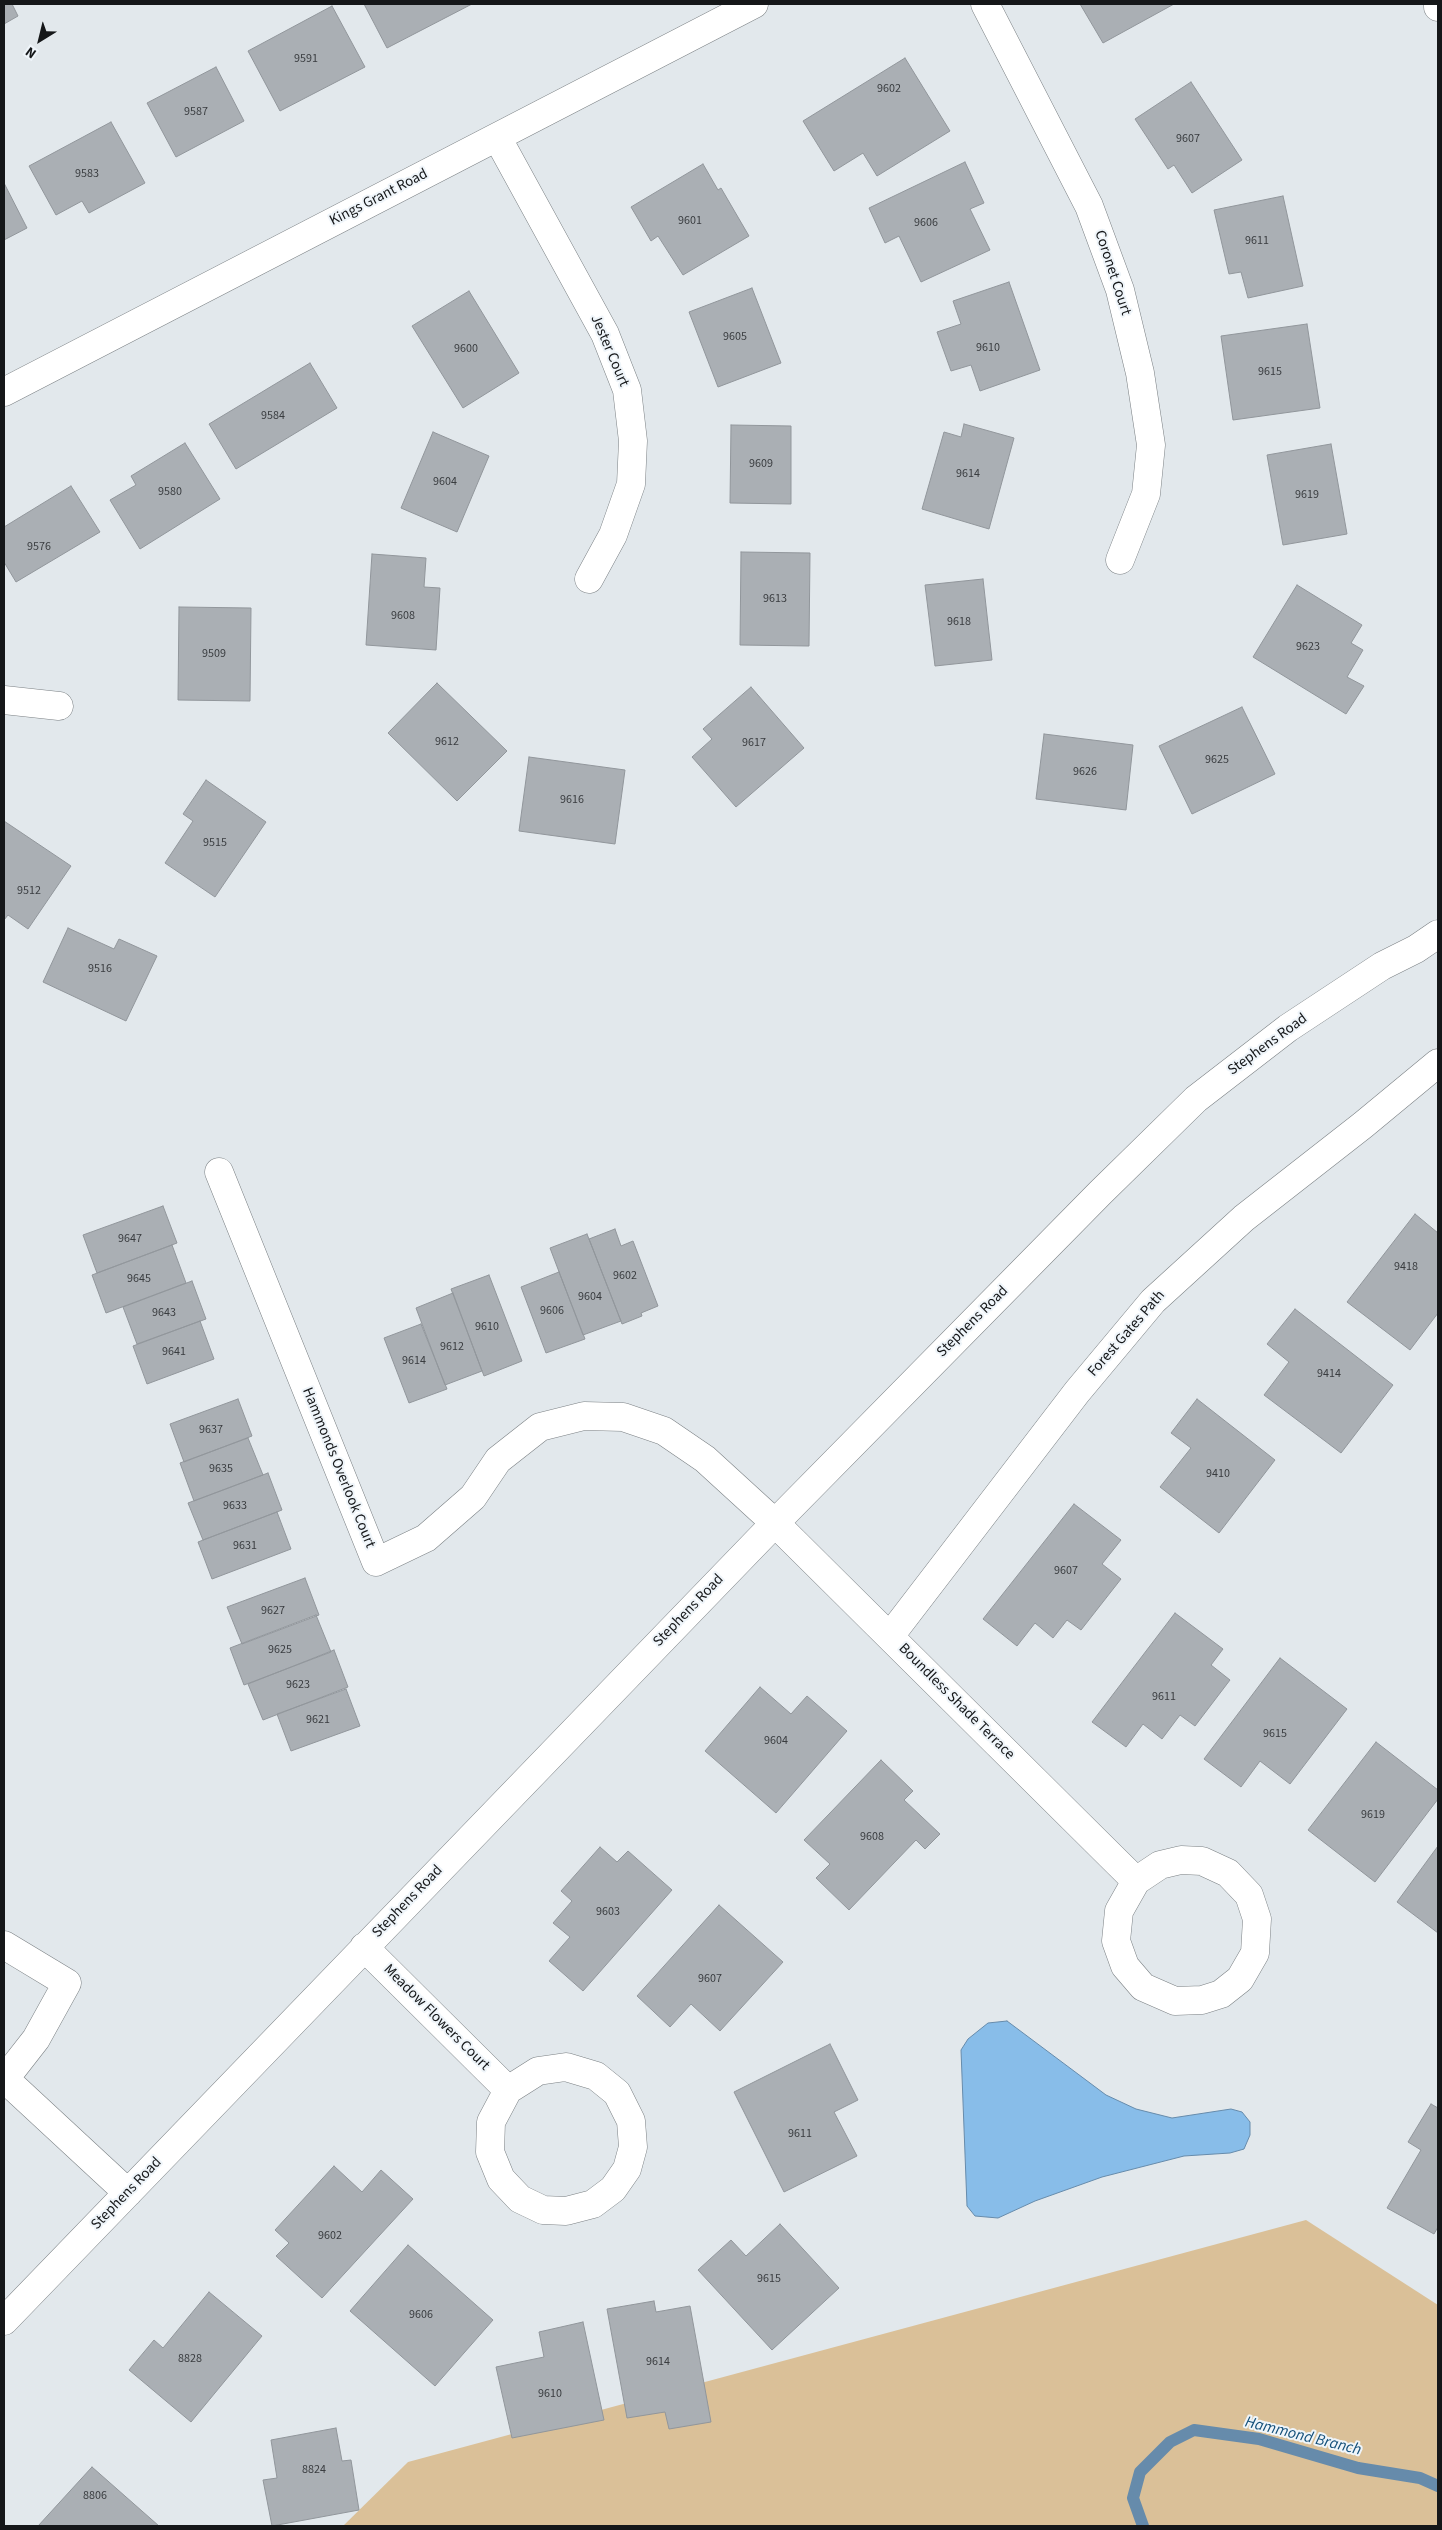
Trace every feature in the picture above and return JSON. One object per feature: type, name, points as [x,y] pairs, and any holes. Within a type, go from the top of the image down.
[{"type":"street","name":"Kings Grant Road","points":[[4,392],[754,4]]},
{"type":"street","name":"Coronet Court","points":[[986,4],[1089,206],[1122,299],[1140,373],[1151,445],[1146,494],[1120,560]]},
{"type":"street","name":"Jester Court","points":[[497,137],[605,334],[626,390],[633,441],[631,484],[613,535],[589,579]]},
{"type":"street","points":[[4,700],[59,706]]},
{"type":"street","name":"Stephens Road","points":[[4,2321],[775,1523],[1100,1193],[1196,1099],[1288,1028],[1382,966],[1427,947],[1438,934]]},
{"type":"street","name":"Forest Gates Path","points":[[890,1636],[1077,1392],[1153,1301],[1244,1218],[1363,1125],[1438,1063]]},
{"type":"street","name":"Hammonds Overlook Court","points":[[219,1172],[376,1562],[426,1538],[472,1497],[498,1460],[540,1427],[584,1416],[623,1417],[664,1431],[705,1459],[775,1523]]},
{"type":"street","name":"Boundless Shade Terrace","points":[[775,1523],[1136,1881]]},
{"type":"street","points":[[1181,1860],[1202,1861],[1228,1873],[1249,1896],[1257,1920],[1255,1953],[1240,1978],[1221,1994],[1202,2000],[1175,2001],[1143,1987],[1125,1966],[1116,1941],[1119,1911],[1136,1881],[1160,1865],[1181,1860]]},
{"type":"street","points":[[4,1945],[67,1983],[36,2040],[4,2080],[128,2193]]},
{"type":"street","name":"Meadow Flowers Court","points":[[364,1947],[508,2090]]},
{"type":"street","points":[[566,2067],[596,2076],[616,2093],[631,2121],[633,2147],[628,2169],[613,2190],[593,2204],[566,2211],[543,2210],[520,2199],[501,2179],[490,2152],[491,2122],[508,2090],[538,2071],[566,2067]]},
{"type":"shaded area","points":[[1306,2220],[1438,2305],[1438,2526],[343,2526],[408,2462]]},
{"type":"water","points":[[1007,2021],[1106,2095],[1136,2109],[1172,2118],[1231,2109],[1242,2112],[1250,2122],[1250,2135],[1244,2149],[1230,2153],[1184,2156],[1102,2177],[1035,2201],[998,2218],[975,2216],[967,2206],[961,2050],[968,2039],[988,2023]]},
{"type":"building","points":[[4,4],[12,4],[18,16],[4,24]]},
{"type":"building","points":[[364,4],[472,4],[387,48]]},
{"type":"building","points":[[1080,4],[1174,4],[1103,43]]},
{"type":"building","points":[[332,6],[365,67],[280,111],[248,51]]},
{"type":"building","points":[[905,58],[950,131],[877,176],[863,153],[834,171],[803,121]]},
{"type":"building","points":[[216,67],[244,121],[176,157],[147,103]]},
{"type":"building","points":[[1191,82],[1242,160],[1192,193],[1174,165],[1168,169],[1135,119]]},
{"type":"building","points":[[111,122],[145,183],[89,213],[82,201],[56,215],[29,166]]},
{"type":"building","points":[[965,162],[984,203],[970,209],[990,250],[921,282],[899,236],[885,243],[869,208]]},
{"type":"building","points":[[703,164],[718,190],[721,188],[749,236],[683,275],[658,236],[651,241],[631,207]]},
{"type":"building","points":[[4,183],[27,228],[4,240]]},
{"type":"building","points":[[1283,196],[1303,286],[1248,298],[1241,272],[1229,274],[1214,210]]},
{"type":"building","points":[[1009,282],[1040,370],[980,391],[971,365],[951,371],[937,332],[961,324],[953,301]]},
{"type":"building","points":[[752,288],[781,363],[718,387],[689,312]]},
{"type":"building","points":[[469,291],[519,373],[463,408],[412,326]]},
{"type":"building","points":[[1307,324],[1320,408],[1233,420],[1221,336]]},
{"type":"building","points":[[310,363],[337,408],[236,469],[209,424]]},
{"type":"building","points":[[964,424],[1014,438],[989,529],[922,509],[944,432],[961,437]]},
{"type":"building","points":[[731,425],[791,426],[791,504],[730,503]]},
{"type":"building","points":[[433,432],[489,456],[457,532],[401,508]]},
{"type":"building","points":[[185,443],[220,499],[140,549],[110,500],[136,485],[131,476]]},
{"type":"building","points":[[1331,444],[1347,534],[1283,545],[1267,455]]},
{"type":"building","points":[[71,486],[100,532],[16,582],[4,562],[4,527]]},
{"type":"building","points":[[741,552],[810,553],[809,646],[740,645]]},
{"type":"building","points":[[372,554],[426,558],[424,587],[440,588],[436,650],[366,645]]},
{"type":"building","points":[[983,579],[992,660],[935,666],[925,585]]},
{"type":"building","points":[[1297,585],[1362,625],[1351,643],[1363,650],[1347,677],[1364,686],[1346,714],[1253,657]]},
{"type":"building","points":[[179,607],[251,608],[250,701],[178,700]]},
{"type":"building","points":[[437,683],[507,751],[457,801],[388,733]]},
{"type":"building","points":[[751,687],[804,748],[736,807],[692,757],[712,739],[703,729]]},
{"type":"building","points":[[1242,707],[1275,774],[1192,814],[1159,746]]},
{"type":"building","points":[[1044,734],[1133,745],[1126,810],[1036,799]]},
{"type":"building","points":[[529,757],[625,770],[615,844],[519,831]]},
{"type":"building","points":[[206,780],[266,822],[215,897],[165,863],[193,821],[183,814]]},
{"type":"building","points":[[4,821],[71,866],[28,929],[8,915],[4,920]]},
{"type":"building","points":[[68,928],[114,949],[119,939],[157,956],[126,1021],[43,982]]},
{"type":"building","points":[[163,1206],[177,1243],[97,1273],[83,1235]]},
{"type":"building","points":[[1415,1214],[1438,1233],[1438,1313],[1410,1350],[1347,1302]]},
{"type":"building","points":[[615,1229],[621,1246],[633,1241],[658,1306],[641,1313],[642,1316],[622,1324],[589,1239]]},
{"type":"building","points":[[587,1234],[621,1321],[583,1335],[550,1248]]},
{"type":"building","points":[[172,1245],[186,1283],[106,1313],[92,1275]]},
{"type":"building","points":[[559,1272],[585,1339],[546,1353],[521,1287]]},
{"type":"building","points":[[489,1275],[522,1361],[484,1376],[451,1289]]},
{"type":"building","points":[[192,1281],[206,1319],[137,1344],[123,1307]]},
{"type":"building","points":[[453,1293],[482,1371],[445,1385],[416,1308]]},
{"type":"building","points":[[1295,1309],[1393,1385],[1341,1453],[1264,1395],[1289,1362],[1267,1344]]},
{"type":"building","points":[[200,1321],[214,1359],[147,1384],[133,1346]]},
{"type":"building","points":[[421,1324],[447,1389],[409,1403],[384,1338]]},
{"type":"building","points":[[238,1399],[252,1436],[184,1462],[170,1424]]},
{"type":"building","points":[[1197,1399],[1275,1460],[1219,1533],[1160,1487],[1191,1448],[1171,1433]]},
{"type":"building","points":[[248,1438],[263,1475],[194,1501],[180,1463]]},
{"type":"building","points":[[268,1473],[282,1510],[203,1540],[188,1503]]},
{"type":"building","points":[[1074,1504],[1121,1540],[1102,1564],[1121,1579],[1081,1630],[1067,1620],[1053,1638],[1035,1623],[1017,1646],[983,1619]]},
{"type":"building","points":[[277,1512],[291,1549],[212,1579],[198,1542]]},
{"type":"building","points":[[305,1578],[319,1615],[242,1644],[227,1607]]},
{"type":"building","points":[[1175,1613],[1223,1649],[1211,1665],[1230,1680],[1195,1726],[1180,1715],[1162,1739],[1143,1724],[1126,1747],[1092,1722]]},
{"type":"building","points":[[316,1615],[331,1652],[244,1685],[230,1648]]},
{"type":"building","points":[[334,1650],[348,1687],[263,1720],[248,1684]]},
{"type":"building","points":[[1280,1658],[1347,1709],[1290,1784],[1260,1761],[1241,1787],[1204,1759]]},
{"type":"building","points":[[760,1687],[791,1714],[807,1696],[847,1731],[776,1813],[705,1751]]},
{"type":"building","points":[[346,1689],[360,1726],[291,1751],[277,1714]]},
{"type":"building","points":[[1376,1742],[1438,1790],[1438,1799],[1375,1882],[1308,1830]]},
{"type":"building","points":[[881,1760],[913,1791],[904,1800],[940,1834],[925,1849],[916,1840],[849,1910],[816,1878],[830,1864],[804,1840]]},
{"type":"building","points":[[1438,1846],[1438,1933],[1397,1902]]},
{"type":"building","points":[[600,1847],[617,1862],[628,1851],[672,1890],[583,1991],[549,1961],[570,1937],[553,1923],[572,1901],[561,1891]]},
{"type":"building","points":[[719,1905],[783,1962],[720,2031],[691,2004],[670,2027],[637,1996]]},
{"type":"building","points":[[830,2044],[858,2100],[834,2112],[857,2156],[784,2192],[734,2092]]},
{"type":"building","points":[[1431,2104],[1438,2108],[1438,2227],[1434,2234],[1387,2208],[1421,2150],[1408,2142]]},
{"type":"building","points":[[334,2166],[362,2192],[381,2170],[413,2199],[322,2298],[276,2256],[289,2243],[275,2230]]},
{"type":"building","points":[[780,2224],[839,2288],[772,2350],[698,2270],[731,2240],[746,2256]]},
{"type":"building","points":[[408,2245],[493,2320],[435,2386],[350,2311]]},
{"type":"building","points":[[209,2292],[262,2336],[191,2422],[129,2370],[154,2340],[163,2348]]},
{"type":"building","points":[[654,2301],[656,2312],[690,2306],[711,2422],[669,2429],[665,2412],[627,2418],[607,2309]]},
{"type":"building","points":[[583,2322],[604,2420],[512,2438],[496,2367],[544,2357],[539,2332]]},
{"type":"building","points":[[336,2428],[342,2461],[351,2460],[359,2510],[272,2526],[263,2480],[277,2478],[271,2440]]},
{"type":"building","points":[[92,2467],[159,2526],[38,2526]]},
{"type":"waterway","name":"Hammond Branch","points":[[1143,2526],[1133,2498],[1140,2472],[1170,2442],[1194,2430],[1259,2439],[1358,2468],[1420,2478],[1438,2486]]}]
